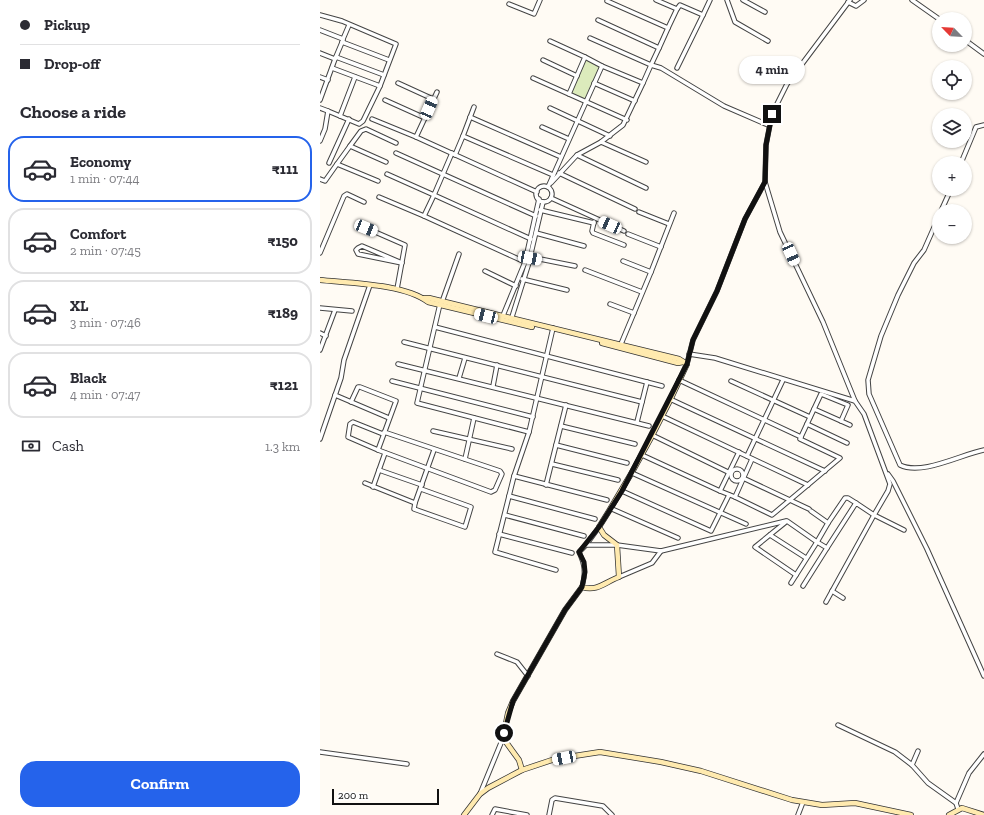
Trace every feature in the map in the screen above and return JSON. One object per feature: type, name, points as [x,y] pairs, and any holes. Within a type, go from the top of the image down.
[{"type":"street","points":[[509,4],[534,14],[540,0]]},
{"type":"street","points":[[656,0],[677,9]]},
{"type":"street","points":[[537,192],[541,187],[548,187],[577,155],[610,136],[627,120],[681,0]]},
{"type":"street","points":[[677,68],[710,0]]},
{"type":"street","points":[[727,0],[735,22],[768,41]]},
{"type":"street","points":[[743,0],[765,12]]},
{"type":"street","points":[[826,602],[889,487],[887,473],[864,414],[855,401],[818,310],[780,232],[765,182],[766,145],[768,126],[787,84],[849,2],[855,6],[864,0]]},
{"type":"street","points":[[912,0],[932,14]]},
{"type":"street","points":[[607,1],[668,28]]},
{"type":"street","points":[[680,5],[703,15]]},
{"type":"street","points":[[320,15],[396,44],[380,86],[363,121],[359,124],[320,108]]},
{"type":"street","points":[[598,20],[659,48]]},
{"type":"street","points":[[320,100],[349,25]]},
{"type":"street","points":[[320,30],[390,60]]},
{"type":"street","points":[[590,38],[651,65],[662,68],[724,106],[768,126]]},
{"type":"street","points":[[550,41],[602,66],[643,83]]},
{"type":"street","points":[[972,45],[984,54]]},
{"type":"street","points":[[320,53],[384,75]]},
{"type":"street","points":[[569,94],[585,57]]},
{"type":"street","points":[[543,60],[577,76]]},
{"type":"street","points":[[548,187],[602,66]]},
{"type":"street","points":[[332,68],[380,86]]},
{"type":"street","points":[[320,77],[328,80]]},
{"type":"street","points":[[340,116],[355,77]]},
{"type":"street","points":[[533,78],[627,120]]},
{"type":"street","points":[[398,83],[433,99]]},
{"type":"street","points":[[594,83],[635,101]]},
{"type":"street","points":[[416,137],[436,92]]},
{"type":"street","points":[[385,100],[425,118]]},
{"type":"street","points":[[424,216],[443,174],[463,136],[474,107]]},
{"type":"street","points":[[550,108],[610,136]]},
{"type":"street","points":[[320,141],[325,129],[328,111]]},
{"type":"street","points":[[470,117],[561,157]]},
{"type":"street","points":[[372,119],[416,137],[537,192],[539,199],[531,239],[519,278],[502,318]]},
{"type":"street","points":[[329,163],[349,120]]},
{"type":"street","points":[[964,156],[976,127],[984,125]]},
{"type":"street","points":[[542,126],[569,139]]},
{"type":"street","points":[[320,179],[325,180],[361,131],[366,129],[396,143]]},
{"type":"street","points":[[463,136],[553,175]]},
{"type":"street","points":[[601,142],[646,162]]},
{"type":"street","points":[[350,146],[386,162]]},
{"type":"street","points":[[396,153],[536,216]]},
{"type":"street","points":[[577,155],[646,188]]},
{"type":"street","points":[[337,164],[378,181]]},
{"type":"street","points":[[387,174],[531,239]]},
{"type":"street","points":[[559,174],[637,211],[670,224]]},
{"type":"street","points":[[464,815],[479,795],[503,738],[513,701],[565,610],[582,587],[585,572],[584,562],[579,552],[586,545],[612,508],[632,474],[662,416],[680,380],[702,319],[717,291],[745,219],[765,182]]},
{"type":"street","points":[[548,187],[550,188],[552,198]]},
{"type":"street","points":[[320,253],[344,196],[347,194],[364,202]]},
{"type":"street","points":[[379,197],[524,262]]},
{"type":"street","points":[[512,320],[530,258],[543,202],[552,198],[624,231]]},
{"type":"street","points":[[539,199],[543,202]]},
{"type":"street","points":[[540,210],[594,223]]},
{"type":"street","points":[[620,344],[651,272],[674,213]]},
{"type":"street","points":[[596,218],[592,231],[593,233],[624,245]]},
{"type":"street","points":[[366,228],[403,243],[406,247],[397,289]]},
{"type":"street","points":[[932,232],[924,250],[914,263],[889,316],[868,380],[868,388],[884,430],[900,465],[914,468],[948,463],[963,454],[984,450]]},
{"type":"street","points":[[536,233],[584,246]]},
{"type":"street","points":[[628,234],[661,247]]},
{"type":"street","points":[[362,246],[402,263],[358,254],[362,252],[362,246]]},
{"type":"street","points":[[459,254],[441,303],[417,403],[529,432]]},
{"type":"street","points":[[530,258],[575,266]]},
{"type":"street","points":[[623,261],[651,272]]},
{"type":"street","points":[[585,270],[642,292]]},
{"type":"street","points":[[485,271],[516,286]]},
{"type":"street","points":[[519,278],[567,290]]},
{"type":"street","points":[[320,280],[397,289],[424,298],[428,302],[441,303],[553,330],[678,363],[685,363]]},
{"type":"street","points":[[320,439],[335,395],[344,360],[370,285]]},
{"type":"street","points":[[610,304],[634,313]]},
{"type":"street","points":[[320,308],[352,311]]},
{"type":"street","points":[[320,350],[335,310]]},
{"type":"street","points":[[435,327],[662,386]]},
{"type":"street","points":[[553,330],[620,344],[679,359],[685,363]]},
{"type":"street","points":[[553,330],[538,398],[529,432],[514,476],[495,552],[556,570]]},
{"type":"street","points":[[320,333],[326,336]]},
{"type":"street","points":[[404,342],[642,402]]},
{"type":"street","points":[[689,354],[715,358],[855,401]]},
{"type":"street","points":[[459,378],[465,358]]},
{"type":"street","points":[[398,364],[493,386],[649,426]]},
{"type":"street","points":[[493,386],[497,365]]},
{"type":"street","points":[[642,455],[772,515],[840,458],[800,439],[801,437],[680,380]]},
{"type":"street","points":[[747,456],[783,380]]},
{"type":"street","points":[[392,381],[533,417]]},
{"type":"street","points":[[637,422],[647,382]]},
{"type":"street","points":[[731,382],[810,417]]},
{"type":"street","points":[[351,402],[358,387],[396,401],[378,450]]},
{"type":"street","points":[[801,437],[821,394],[848,405],[841,421]]},
{"type":"street","points":[[335,395],[389,418]]},
{"type":"street","points":[[670,398],[825,471]]},
{"type":"street","points":[[546,485],[566,405]]},
{"type":"street","points":[[814,409],[850,425]]},
{"type":"street","points":[[662,416],[808,485]]},
{"type":"street","points":[[465,460],[474,418]]},
{"type":"street","points":[[353,422],[384,433],[434,450],[502,472],[493,492],[385,453],[348,437],[348,430],[353,422]]},
{"type":"street","points":[[807,424],[847,443]]},
{"type":"street","points":[[561,426],[636,444]]},
{"type":"street","points":[[433,431],[512,449]]},
{"type":"street","points":[[652,435],[730,473],[734,482],[740,482],[744,473],[735,469],[730,473]]},
{"type":"street","points":[[556,445],[627,463]]},
{"type":"street","points":[[379,470],[421,487],[471,507],[466,525],[463,527],[415,510],[421,487],[434,450]]},
{"type":"street","points":[[720,491],[739,452]]},
{"type":"street","points":[[373,486],[385,453]]},
{"type":"street","points":[[734,497],[752,459]]},
{"type":"street","points":[[552,464],[618,480]]},
{"type":"street","points":[[887,473],[894,481],[927,549],[984,676]]},
{"type":"street","points":[[632,474],[746,524]]},
{"type":"street","points":[[514,476],[607,500]]},
{"type":"street","points":[[743,478],[810,510],[828,523]]},
{"type":"street","points":[[365,483],[416,503]]},
{"type":"street","points":[[622,491],[711,531],[729,495]]},
{"type":"street","points":[[509,496],[595,519]]},
{"type":"street","points":[[791,583],[845,498],[848,498],[904,530]]},
{"type":"street","points":[[803,586],[856,503]]},
{"type":"street","points":[[612,508],[678,538]]},
{"type":"street","points":[[505,515],[584,536]]},
{"type":"street","points":[[586,545],[617,545],[661,551],[787,521],[827,548]]},
{"type":"street","points":[[787,521],[755,547],[796,575]]},
{"type":"street","points":[[599,527],[604,535],[617,545],[619,577]]},
{"type":"street","points":[[499,534],[572,553]]},
{"type":"street","points":[[770,535],[806,558]]},
{"type":"street","points":[[582,587],[602,587],[619,577],[652,563],[661,551]]},
{"type":"street","points":[[832,591],[843,598]]},
{"type":"street","points":[[497,654],[517,662],[528,676]]},
{"type":"street","points":[[838,725],[889,749],[912,765],[928,783],[956,803],[958,809]]},
{"type":"street","points":[[503,738],[519,760],[522,770]]},
{"type":"street","points":[[912,765],[918,751]]},
{"type":"street","points":[[320,752],[407,764]]},
{"type":"street","points":[[479,795],[495,784],[522,770],[585,753],[600,752],[701,771],[792,800],[831,805],[855,803],[911,815]]},
{"type":"street","points":[[956,803],[969,772],[984,754]]},
{"type":"street","points":[[549,815],[552,800],[555,798],[603,806],[612,815]]},
{"type":"street","points":[[798,815],[803,802]]},
{"type":"street","points":[[949,815],[958,809],[966,808],[984,815]]},
{"type":"street","points":[[492,815],[495,810],[527,815]]},
{"type":"green space","points":[[586,60],[600,66],[585,100],[571,93]]},
{"type":"route","points":[[504,733],[508,713],[513,701],[565,610],[582,587],[585,572],[584,562],[579,552],[599,527],[622,491],[687,364],[693,340],[717,291],[745,219],[765,182],[766,145],[768,126],[772,114]]}]
